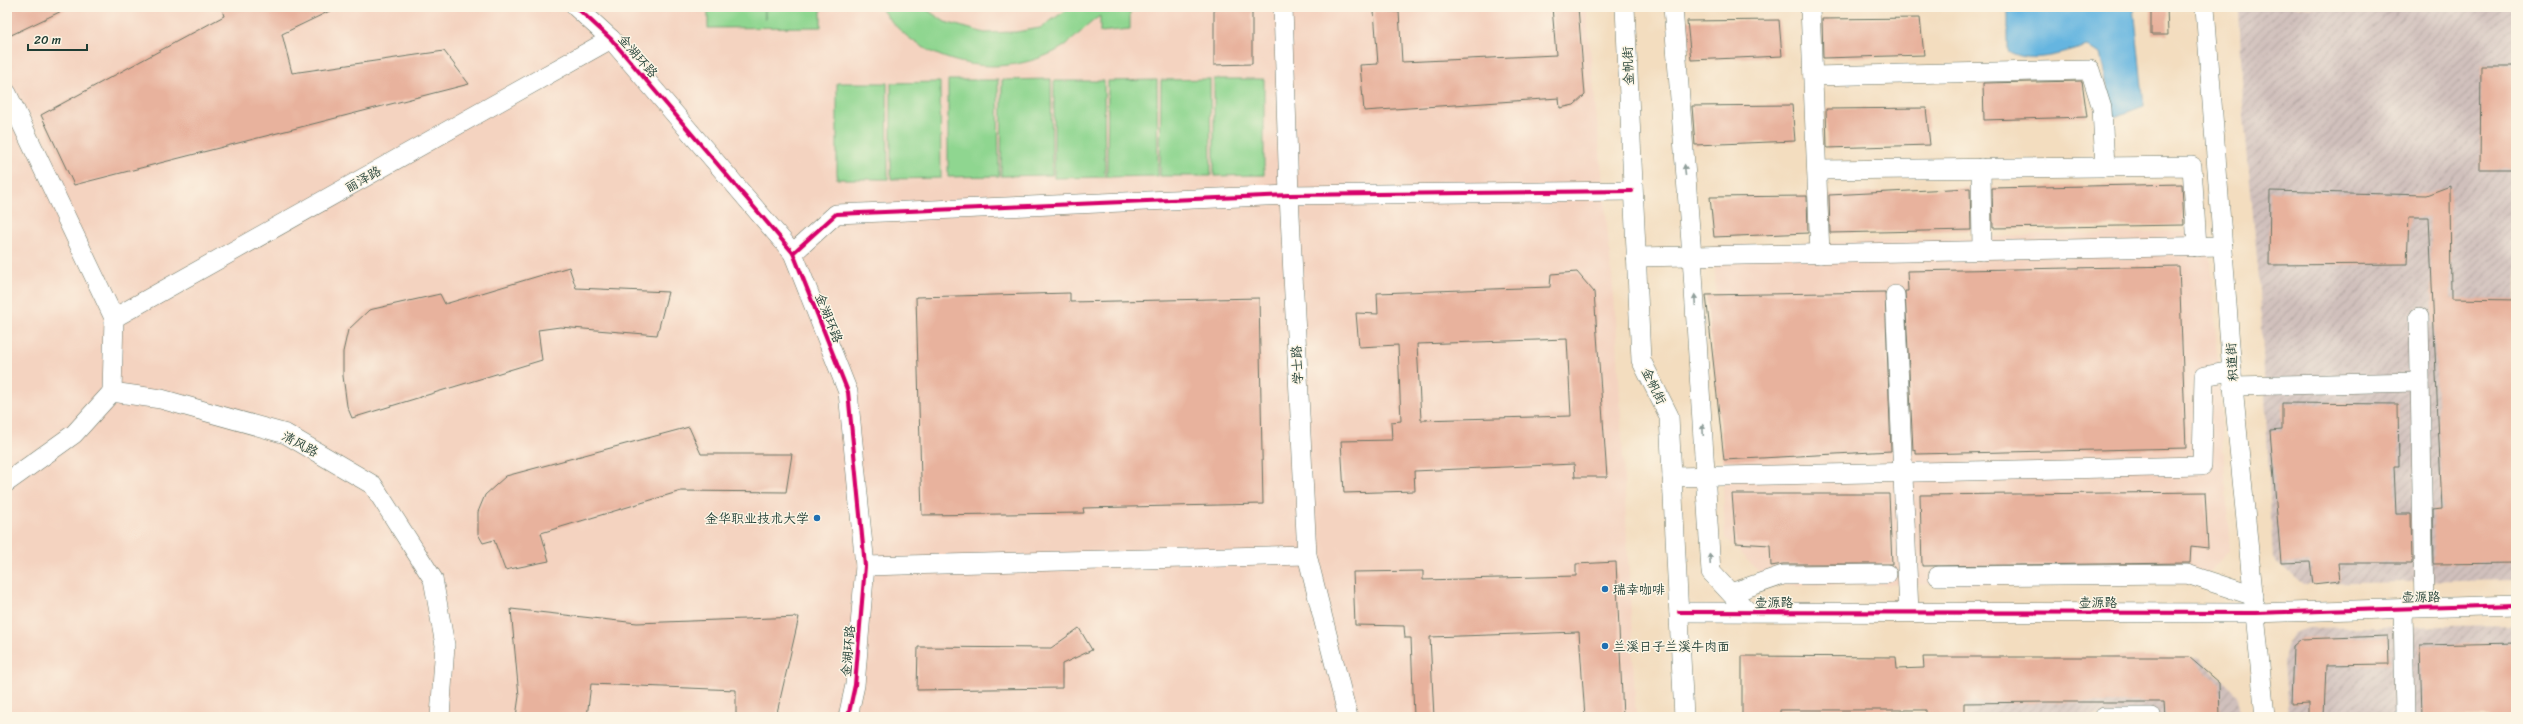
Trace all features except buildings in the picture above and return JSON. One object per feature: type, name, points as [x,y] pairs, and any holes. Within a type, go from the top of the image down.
[{"type":"street","name":"金湖环路","points":[[576,7],[611,39],[793,252],[848,392],[865,566],[855,685],[848,717]]},
{"type":"street","name":"学士路","points":[[1283,7],[1289,195],[1307,554],[1348,717]]},
{"type":"street","name":"金帆街","points":[[1625,7],[1632,191],[1641,360],[1669,416],[1684,717]]},
{"type":"street","points":[[1672,7],[1692,256],[1711,572],[1748,612]]},
{"type":"street","points":[[1810,7],[1820,254]]},
{"type":"street","name":"积道街","points":[[2205,7],[2233,378],[2265,717]]},
{"type":"street","name":"丽泽路","points":[[114,318],[611,39]]},
{"type":"street","points":[[1813,76],[2090,70],[2102,108],[2105,167]]},
{"type":"street","points":[[7,93],[114,318],[112,392],[74,434],[7,482]]},
{"type":"street","points":[[1817,170],[2192,166],[2198,247]]},
{"type":"street","points":[[1981,168],[1982,251]]},
{"type":"street","points":[[793,252],[836,214],[1289,195],[1632,191]]},
{"type":"street","points":[[1636,258],[2223,246]]},
{"type":"street","points":[[1895,294],[1909,612]]},
{"type":"street","points":[[2419,317],[2424,607]]},
{"type":"street","points":[[1672,478],[2202,466],[2204,376],[2420,382]]},
{"type":"street","name":"清风路","points":[[112,392],[161,399],[286,434],[373,485],[433,580],[445,645],[440,717]]},
{"type":"street","points":[[865,566],[1307,554]]},
{"type":"street","points":[[1731,593],[1783,574],[1887,574]]},
{"type":"street","points":[[1938,576],[2187,574],[2255,605]]},
{"type":"street","name":"壶源路","points":[[1679,612],[1909,612],[2255,605],[2403,608],[2516,605]]},
{"type":"street","points":[[2403,608],[2405,717]]},
{"type":"street","points":[[2104,717],[2152,717]]},
{"type":"shaded area","name":"金华职业技术大学","points":[[7,7],[1586,7],[1616,318],[1636,717],[7,717]]},
{"type":"shaded area","points":[[2239,7],[2516,7],[2516,580],[2303,584],[2273,559],[2260,291],[2243,105]]},
{"type":"shaded area","points":[[2209,230],[2230,551],[2197,583],[1772,585],[1725,538],[1714,246]]},
{"type":"shaded area","points":[[2516,625],[2516,717],[2288,717],[2284,661],[2287,643],[2293,633],[2308,628]]},
{"type":"shaded area","points":[[1964,657],[2200,659],[2238,695],[2240,717],[1966,717]]},
{"type":"green space","points":[[708,7],[764,7],[765,20],[765,7],[821,7],[821,27],[708,28]]},
{"type":"green space","points":[[880,7],[923,7],[945,22],[985,33],[1016,32],[1040,28],[1071,7],[1130,7],[1130,29],[1100,32],[1100,16],[1067,44],[1054,52],[1031,61],[1007,65],[982,66],[959,62],[936,54],[915,42],[896,26]]},
{"type":"green space","points":[[1051,79],[1052,175],[1001,176],[1002,80]]},
{"type":"green space","points":[[1210,79],[1211,176],[1160,176],[1161,80]]},
{"type":"green space","points":[[1214,79],[1264,79],[1264,175],[1214,176]]},
{"type":"green space","points":[[948,80],[998,80],[999,176],[948,177]]},
{"type":"green space","points":[[1157,80],[1158,176],[1107,177],[1108,81]]},
{"type":"green space","points":[[1054,81],[1104,81],[1105,177],[1054,178]]},
{"type":"green space","points":[[940,82],[941,178],[891,179],[891,83]]},
{"type":"green space","points":[[837,83],[887,83],[888,179],[837,179]]},
{"type":"water","points":[[2008,7],[2134,7],[2144,106],[2114,117],[2100,54],[2088,46],[2058,54],[2037,57],[2017,55],[2008,51]]},
{"type":"cycle path","points":[[576,7],[611,39],[793,253],[848,392],[865,566],[855,685],[848,717]]},
{"type":"cycle path","points":[[793,253],[836,214],[1289,195],[1632,191]]},
{"type":"cycle path","points":[[1679,612],[2255,613],[2516,605]]},
{"type":"place","name":"金华职业技术大学","points":[[817,518]]},
{"type":"place","name":"瑞幸咖啡","points":[[1605,589]]},
{"type":"place","name":"兰溪日子兰溪牛肉面","points":[[1605,646]]}]
